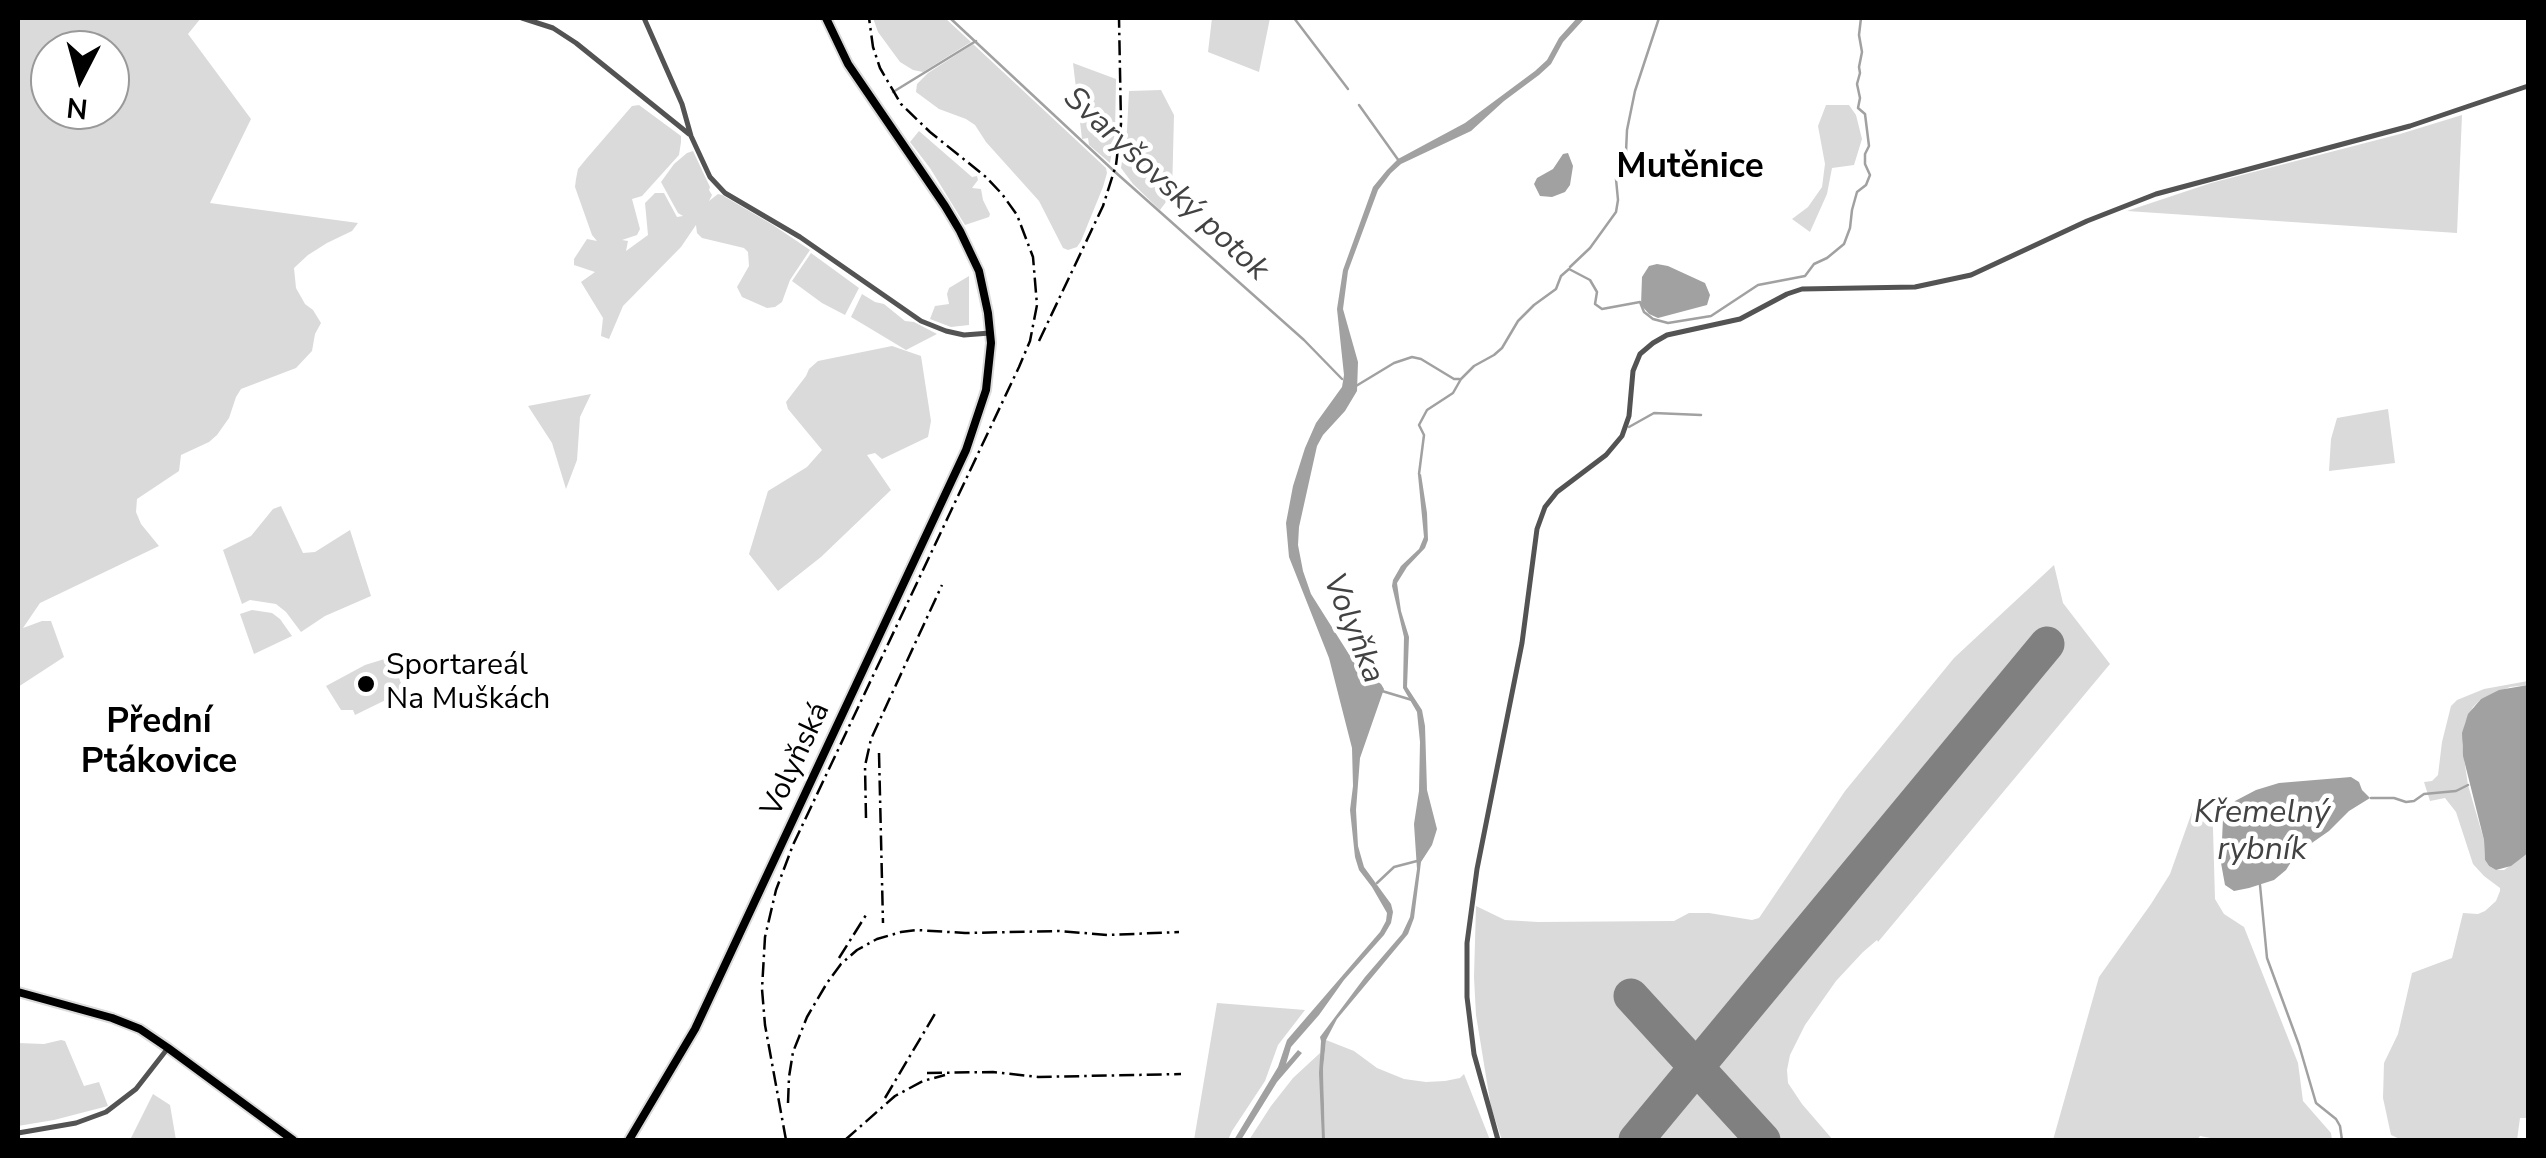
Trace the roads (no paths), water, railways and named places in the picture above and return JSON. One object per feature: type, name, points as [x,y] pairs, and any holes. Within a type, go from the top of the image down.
[{"type":"main road","name":"Volyňská","points":[[629,1140],[694,1029],[955,476],[986,390],[990,332],[979,271],[960,230],[856,75],[826,18]]},
{"type":"main road","points":[[18,992],[121,1021],[147,1033],[293,1140]]},
{"type":"street","points":[[522,18],[553,28],[576,43],[691,136]]},
{"type":"street","points":[[644,18],[682,104],[691,136],[710,177],[725,193],[800,237],[922,321],[964,335],[990,332]]},
{"type":"street","points":[[1498,1140],[1474,1054],[1467,997],[1467,943],[1477,868],[1522,642],[1537,530],[1545,507],[1557,492],[1606,454],[1622,436],[1640,354],[1668,335],[1729,322],[1802,289],[1915,288],[1971,275],[2156,194],[2410,126],[2528,86]]},
{"type":"street","points":[[18,1133],[76,1123],[106,1112],[130,1095],[168,1048]]},
{"type":"water","points":[[1577,18],[1585,18],[1539,75],[1471,131],[1401,164],[1391,173],[1378,190],[1348,271],[1343,309],[1358,362],[1357,391],[1317,446],[1298,545],[1311,594],[1357,667],[1384,689],[1360,758],[1356,810],[1358,846],[1364,867],[1393,912],[1384,935],[1291,1047],[1286,1064],[1298,1050],[1302,1053],[1277,1082],[1241,1140],[1234,1140],[1278,1067],[1287,1040],[1386,921],[1387,913],[1355,857],[1350,810],[1352,748],[1329,658],[1289,557],[1286,523],[1305,448],[1316,423],[1342,387],[1337,309],[1343,270],[1373,187],[1387,170],[1398,159],[1465,123],[1535,71]]},
{"type":"water","points":[[1568,153],[1573,166],[1570,185],[1565,192],[1552,197],[1540,196],[1534,184],[1537,178],[1553,169]]},
{"type":"water","points":[[1657,264],[1705,283],[1710,295],[1707,305],[1658,318],[1649,314],[1641,305],[1642,277],[1649,266]]},
{"type":"water","points":[[1421,474],[1428,540],[1397,583],[1409,637],[1407,687],[1422,710],[1427,790],[1437,829],[1421,862],[1414,918],[1408,934],[1337,1019],[1326,1040],[1322,1140],[1320,1037],[1402,934],[1410,917],[1417,869],[1414,824],[1420,742],[1417,712],[1403,688],[1404,637],[1392,586],[1401,566],[1419,549],[1424,537],[1418,475]]},
{"type":"water","points":[[2528,685],[2528,853],[2511,866],[2496,870],[2485,860],[2484,840],[2463,756],[2462,733],[2468,714],[2481,699],[2499,690]]},
{"type":"water","name":"Křemelný rybník","points":[[2351,777],[2370,798],[2296,854],[2274,880],[2234,891],[2225,885],[2221,863],[2223,818],[2235,801],[2279,783]]},
{"type":"waterway","name":"Svaryšovský potok","points":[[950,18],[1342,379]]},
{"type":"waterway","points":[[1294,18],[1348,89]]},
{"type":"waterway","points":[[1570,267],[1590,248],[1616,212],[1616,179],[1626,152],[1635,91],[1659,18]]},
{"type":"waterway","points":[[1419,474],[1424,435],[1419,425],[1427,410],[1453,393],[1474,366],[1502,348],[1518,321],[1556,289],[1569,269],[1590,280],[1597,292],[1595,304],[1602,309],[1640,302],[1653,319],[1668,323],[1711,316],[1758,285],[1805,276],[1814,264],[1844,244],[1857,192],[1870,175],[1865,164],[1869,146],[1865,114],[1858,108],[1861,18]]},
{"type":"waterway","points":[[893,92],[976,41]]},
{"type":"waterway","points":[[1359,105],[1399,161]]},
{"type":"waterway","points":[[1356,386],[1412,357],[1459,379]]},
{"type":"waterway","points":[[1629,427],[1654,413],[1701,415]]},
{"type":"waterway","name":"Volyňka","points":[[1382,691],[1412,700]]},
{"type":"waterway","points":[[2371,798],[2414,801],[2424,794],[2456,791],[2468,785]]},
{"type":"waterway","points":[[1377,883],[1394,867],[1417,861]]},
{"type":"waterway","points":[[2260,885],[2267,958],[2316,1103],[2336,1119],[2342,1140]]},
{"type":"railway","points":[[786,1140],[762,989],[765,937],[776,890],[793,845],[1019,367],[1030,341],[1037,305],[1033,257],[1017,215],[986,177],[901,104],[880,68],[869,18]]},
{"type":"railway","points":[[1039,341],[1103,206],[1116,165],[1121,124],[1119,18]]},
{"type":"railway","points":[[866,818],[865,766],[871,739],[942,585]]},
{"type":"railway","points":[[879,753],[883,923]]},
{"type":"railway","points":[[839,958],[866,915]]},
{"type":"railway","points":[[788,1103],[793,1052],[807,1017],[841,964],[877,939],[917,930],[1108,935],[1179,932]]},
{"type":"railway","points":[[885,1098],[936,1012]]},
{"type":"railway","points":[[927,1073],[993,1072],[1038,1077],[1181,1074]]},
{"type":"railway","points":[[845,1140],[895,1096],[945,1075]]},
{"type":"place","name":"Sportareál Na Muškách","points":[[366,684]]},
{"type":"district","name":"Mutěnice","points":[[1690,169]]},
{"type":"district","name":"Přední Ptákovice","points":[[159,744]]}]
